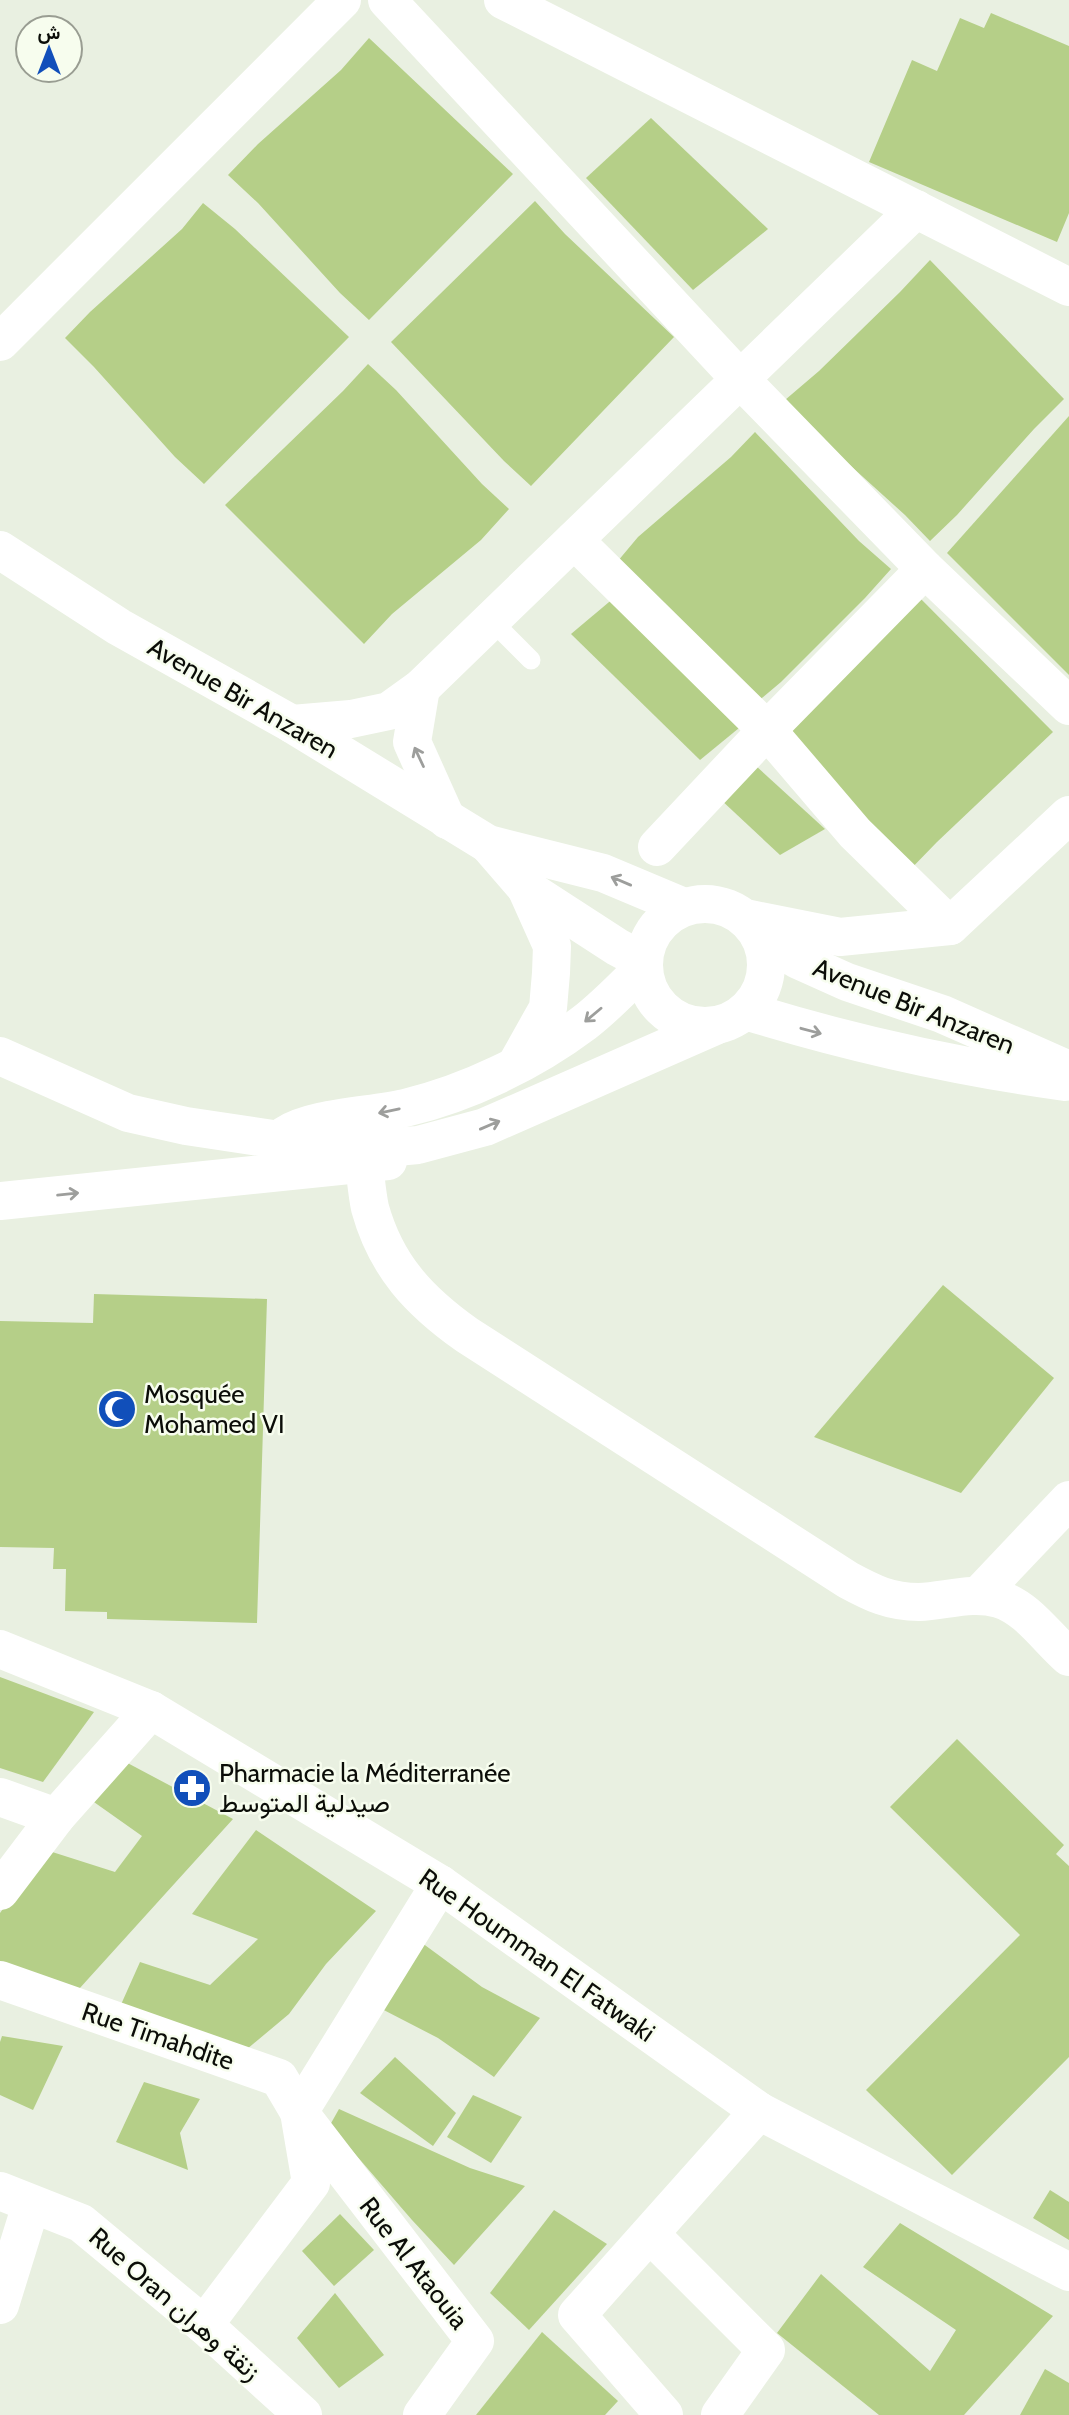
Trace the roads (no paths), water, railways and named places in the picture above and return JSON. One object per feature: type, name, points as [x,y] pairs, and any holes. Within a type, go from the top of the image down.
[{"type":"street","points":[[0,342],[342,0]]},
{"type":"street","points":[[387,0],[741,380],[925,569],[1069,706]]},
{"type":"street","points":[[503,0],[1069,287]]},
{"type":"street","points":[[292,724],[351,719],[389,711],[421,688],[916,209]]},
{"type":"street","points":[[574,540],[767,730],[855,833],[950,926]]},
{"type":"street","name":"Avenue Bir Anzaren","points":[[0,550],[119,627],[292,724],[488,844],[603,873],[684,907]]},
{"type":"street","points":[[657,847],[925,569]]},
{"type":"street","points":[[421,688],[412,742],[447,820]]},
{"type":"street","points":[[753,928],[840,937],[950,926],[1069,815]]},
{"type":"street","name":"Avenue Bir Anzaren","points":[[488,844],[526,888],[643,965]]},
{"type":"street","points":[[516,1065],[548,1008],[551,973],[552,946],[526,888]]},
{"type":"street","points":[[0,1056],[128,1113],[186,1126],[352,1149],[418,1145],[450,1138],[485,1127],[731,1018],[758,996],[766,978],[766,958],[753,928],[731,909],[716,904],[699,903],[671,913],[651,934],[643,965],[650,993],[666,1013],[690,1025],[731,1018]]},
{"type":"street","name":"Avenue Bir Anzaren","points":[[753,928],[798,960],[847,982],[942,1014],[1069,1070]]},
{"type":"street","points":[[267,1137],[310,1124],[370,1115],[445,1096],[516,1065],[584,1023],[643,965]]},
{"type":"street","name":"Avenue Bir Anzaren","points":[[731,1018],[812,1031],[992,1072],[1069,1083]]},
{"type":"street","points":[[258,1176],[267,1137]]},
{"type":"street","points":[[0,1201],[364,1164],[413,1157],[432,1150],[450,1138]]},
{"type":"street","points":[[364,1164],[370,1207],[384,1246],[405,1281],[433,1311],[467,1335],[848,1580],[883,1599],[918,1602],[979,1595],[1001,1599],[1022,1611],[1069,1657]]},
{"type":"street","points":[[979,1595],[1069,1500]]},
{"type":"street","name":"Rue Houmman El Fatwaki","points":[[0,1649],[151,1710],[440,1884],[759,2111],[1069,2272]]},
{"type":"street","points":[[0,1891],[56,1817],[151,1710]]},
{"type":"street","points":[[0,1797],[56,1817]]},
{"type":"street","points":[[204,2325],[311,2183],[299,2112],[440,1884]]},
{"type":"street","name":"Rue Timahdite","points":[[0,1980],[279,2078],[299,2112]]},
{"type":"street","points":[[664,2415],[577,2315],[759,2111]]},
{"type":"street","name":"Rue Al Ataouia","points":[[299,2112],[475,2342],[422,2415]]},
{"type":"street","points":[[0,2305],[15,2198]]},
{"type":"street","name":"Rue Oran زنقة وهران","points":[[15,2198],[81,2223],[204,2325],[303,2415]]},
{"type":"street","points":[[651,2235],[766,2350],[720,2415]]},
{"type":"lane","points":[[491,620],[531,660]]},
{"type":"place","name":"Mosquée Mohamed VI","points":[[117,1409]]},
{"type":"place","name":"Pharmacie la Méditerranée صيدلية المتوسط","points":[[192,1788]]}]
